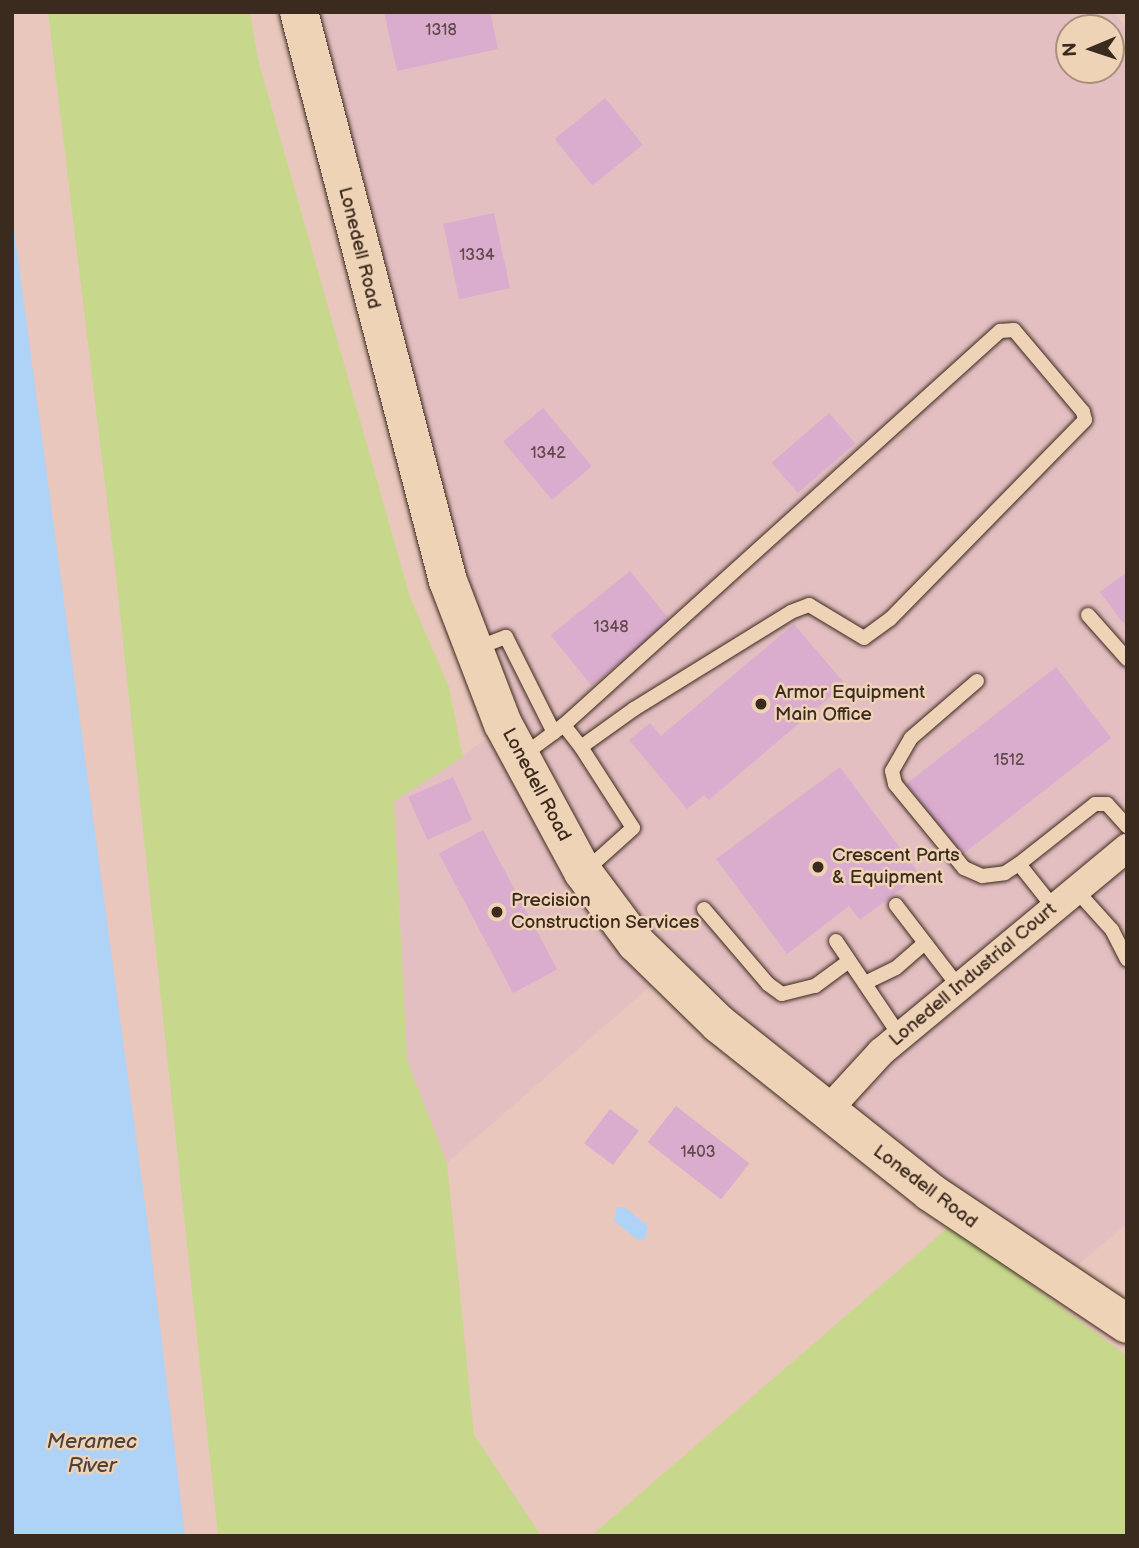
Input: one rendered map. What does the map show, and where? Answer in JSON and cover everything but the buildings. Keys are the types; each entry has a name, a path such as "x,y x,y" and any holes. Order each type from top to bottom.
{"street":[{"name":"Lonedell Road","path":"299,12 417,475 472,650 520,758 583,872 667,977 827,1111 981,1230 1127,1324"},
{"name":"Lonedell Industrial Court","path":"827,1111 900,1036 1127,848"}],"lane":[{"path":"520,758 559,729 1000,331 1014,330 1083,412 1085,420 890,619 864,638 809,605 791,612 581,747"},
{"path":"1088,615 1127,659"},
{"path":"472,650 506,637 559,729 581,747 633,828 583,872"},
{"path":"977,681 911,738 892,776 964,868 982,876 1005,873 1096,804 1107,804 1127,826"},
{"path":"1019,864 1054,908"},
{"path":"1076,890 1121,934 1127,959"},
{"path":"895,905 959,987"},
{"path":"704,909 768,984 782,994 815,986 849,961"},
{"path":"835,941 900,1036"},
{"path":"865,983 896,968 925,943"}],"shaded area":[{"path":"316,12 1114,12 1116,14 1055,14 1055,84 1125,84 1125,26 1127,28 1127,1224 1075,1267 958,1196 722,1008 629,910 554,790 481,634"},
{"path":"492,735 548,851 594,919 653,984 447,1163 407,1060 394,801"}],"green space":[{"path":"48,12 250,12 258,59 410,597 449,687 463,757 394,801 407,1060 447,1163 474,1435 541,1536 218,1536 116,576"},
{"path":"951,1225 1127,1356 1127,1536 591,1536"}],"water":[{"name":"Meramec River","path":"12,215 149,1234 185,1536 12,1536"},
{"path":"617,1207 624,1207 648,1226 645,1239 638,1240 614,1221"}],"place":[{"name":"Armor Equipment Main Office","path":"761,704"},
{"name":"Crescent Parts & Equipment","path":"818,867"},
{"name":"Precision Construction Services","path":"497,912"}]}
